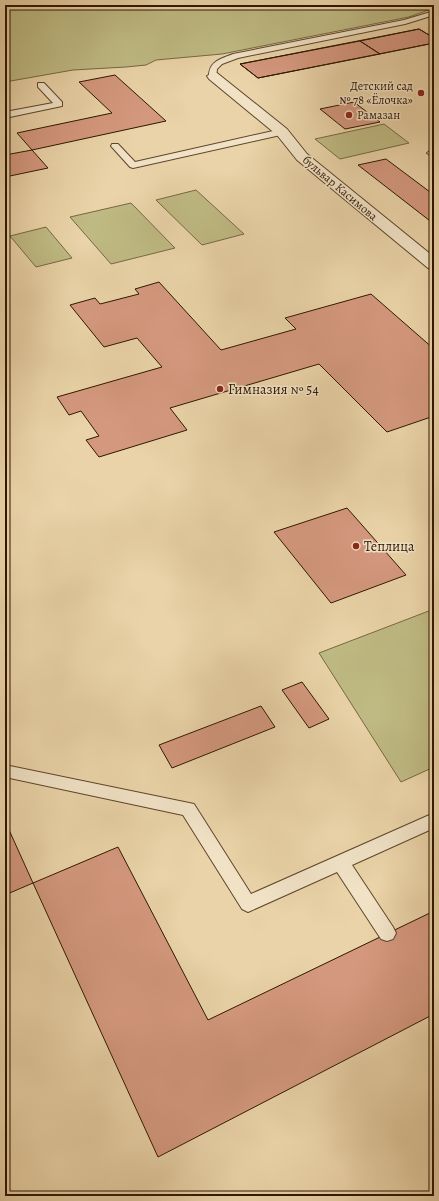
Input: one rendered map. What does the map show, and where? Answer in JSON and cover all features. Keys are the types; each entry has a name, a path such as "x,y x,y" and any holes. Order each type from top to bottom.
{"street":[{"name":"бульвар Касимова","path":"213,76 282,132 302,157 434,265"}],"lane":[{"path":"213,76 213,69 219,62 236,56 405,22 434,12"},
{"path":"5,115 59,104 41,85"},
{"path":"115,146 133,165 282,132"},
{"path":"5,771 188,809 248,904 434,820"},
{"path":"340,862 387,933"}],"shaded area":[{"path":"5,5 434,5 434,8 409,17 222,54 156,60 146,65 73,70 5,82"},
{"path":"384,124 409,143 340,159 315,139"},
{"path":"196,190 244,234 202,245 156,200"},
{"path":"131,203 175,248 111,264 70,217"},
{"path":"46,227 72,258 36,267 10,236"},
{"path":"434,609 434,767 401,782 319,653"}],"building":[{"path":"419,29 434,38 434,43 258,78 240,64"},
{"path":"419,29 434,38 434,43 380,54 360,41"},
{"path":"360,41 380,54 258,78 240,64"},
{"path":"115,75 166,121 32,150 17,133 112,113 79,82"},
{"name":"Рамазан","path":"354,102 380,122 345,129 320,109"},
{"path":"32,150 48,168 5,177 5,155"},
{"path":"386,159 434,195 434,224 358,165"},
{"path":"159,282 221,350 296,329 285,318 371,294 434,349 434,416 387,432 319,364 170,408 187,430 99,457 86,440 99,436 81,411 69,415 57,397 162,367 137,338 104,347 70,305 95,298 100,304 139,294 135,289"},
{"path":"347,508 406,575 331,603 274,532"},
{"path":"302,682 329,719 309,728 282,690"},
{"path":"261,706 275,727 172,768 159,745"},
{"path":"5,821 33,883 5,895"},
{"path":"118,847 208,1020 434,911 434,1014 158,1157 33,883"}],"place":[{"name":"Детский сад № 78 «Ёлочка»","path":"421,93"},
{"name":"Рамазан","path":"349,115"},
{"name":"Гимназия № 54","path":"220,389"},
{"name":"Теплица","path":"356,546"}]}
